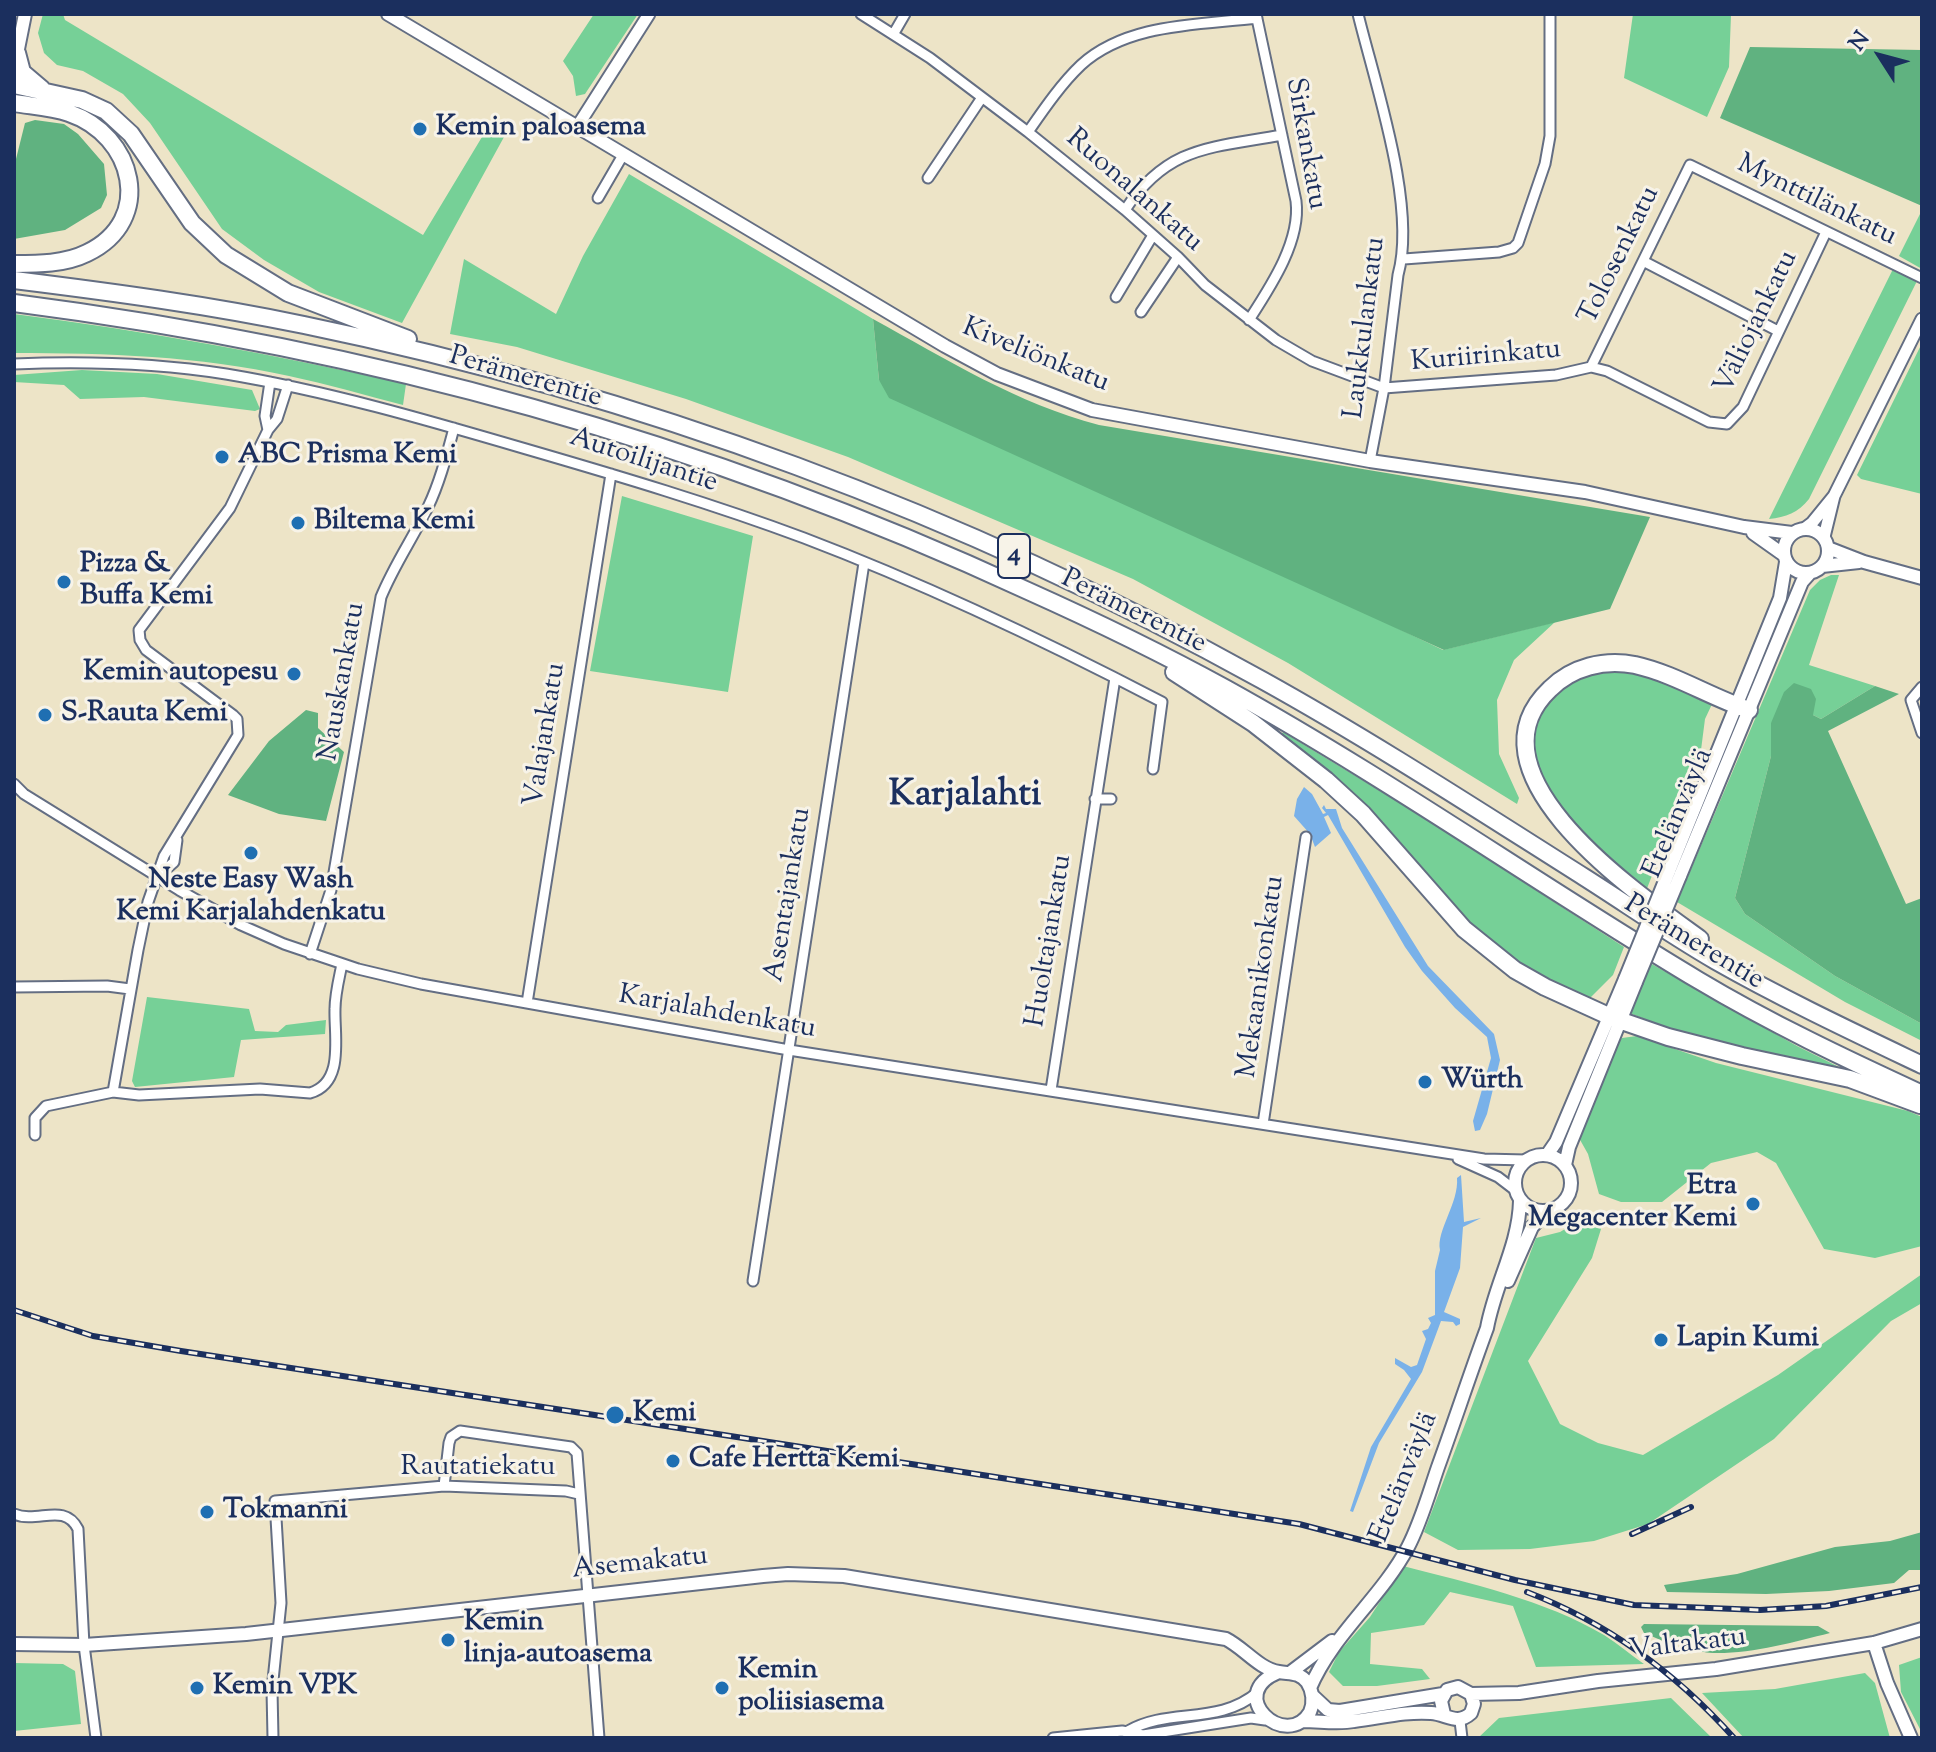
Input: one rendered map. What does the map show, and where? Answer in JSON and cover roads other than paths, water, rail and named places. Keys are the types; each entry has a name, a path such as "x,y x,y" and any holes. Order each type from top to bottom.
{"highway":[{"path":"17,53 22,72 47,92"},
{"path":"14,85 89,103 116,118 131,134 192,223 234,261 288,293 441,356"},
{"path":"14,103 69,113 99,128 117,147 130,182 127,208 113,233 103,243 72,259 14,264"},
{"name":"Perämerentie","path":"14,280 208,307 302,324 441,356 648,416 822,475 995,546 1120,604 1342,725 1712,959 1800,1007 1922,1065"},
{"name":"Perämerentie","path":"14,303 228,335 401,372 532,406 693,456 862,519 975,566 1220,685 1360,765 1699,981 1816,1045 1922,1094"},
{"path":"1147,647 1155,661 1253,723 1326,780 1363,814 1464,929 1495,956 1545,987 1614,1018 1668,1037 1850,1079 1922,1105"},
{"path":"1742,708 1634,665 1604,663 1592,666 1564,677 1537,705 1527,733 1529,764 1540,793 1563,824 1602,863 1716,951 1773,984 1800,1007"}],"main road":[{"path":"14,70 25,14"},
{"name":"Kiveliönkatu","path":"388,14 945,346 997,374 1092,410 1370,461 1585,492 1744,527 1798,531"},
{"name":"Kiveliönkatu","path":"1744,527 1764,538 1785,558"},
{"path":"1864,562 1796,571 1785,558 1785,543 1798,531 1818,532 1826,542 1864,562 1922,578"},
{"path":"1816,570 1828,555 1826,542"},
{"name":"Etelänväylä","path":"1742,708 1780,598 1785,558"},
{"name":"Etelänväylä","path":"1547,1155 1614,1018 1742,708 1802,582 1816,570"},
{"name":"Etelänväylä","path":"1565,1165 1614,1018"},
{"path":"1547,1155 1565,1165 1571,1183 1569,1195 1561,1205 1546,1212 1531,1210 1517,1195 1514,1178 1526,1160 1547,1155"},
{"name":"Etelänväylä","path":"1487,1328 1519,1222 1517,1195"},
{"name":"Etelänväylä","path":"1311,1692 1318,1671 1344,1631 1390,1575 1408,1546 1487,1328 1532,1227 1546,1212"},
{"name":"Asemakatu","path":"14,1644 84,1645 246,1634 788,1574 844,1576 1226,1639 1260,1663 1285,1672"},
{"name":"Valtakatu","path":"1471,1694 1507,1694 1716,1669 1874,1643 1922,1629"},
{"name":"Etelänväylä","path":"1285,1672 1344,1631"},
{"path":"1874,1643 1887,1683 1911,1738"},
{"path":"1260,1663 1258,1707 1265,1720 1272,1724 1288,1727 1303,1721 1350,1722 1396,1714 1444,1714"},
{"path":"1261,1686 1285,1672 1306,1681 1311,1692 1328,1710 1340,1711 1443,1694 1458,1687 1471,1694 1474,1704 1471,1713 1460,1721 1451,1719 1441,1708 1443,1694"},
{"path":"1303,1721 1309,1714 1311,1692"},
{"name":"Valtakatu","path":"1471,1713 1507,1694"}],"street":[{"path":"577,127 649,14"},
{"name":"Ruonalankatu","path":"861,14 930,58 1028,132 1125,210 1205,285 1276,340 1312,361 1384,388"},
{"path":"894,33 905,14"},
{"name":"Laukkulankatu","path":"1358,14 1400,189 1404,259 1398,275 1384,388 1370,461"},
{"path":"1404,259 1499,252 1518,243 1545,164 1550,136 1550,14"},
{"path":"1028,132 1082,65 1114,44 1155,30 1256,16"},
{"name":"Sirkankatu","path":"1249,320 1292,241 1298,222 1256,16"},
{"path":"928,178 981,99"},
{"path":"1125,210 1146,183 1180,157 1282,135"},
{"path":"598,198 623,155"},
{"name":"Mynttilänkatu","path":"1690,165 1922,278"},
{"name":"Tolosenkatu","path":"1591,367 1690,165"},
{"name":"Väliojankatu","path":"1591,367 1607,371 1709,422 1724,424 1732,421 1743,407 1826,232"},
{"path":"1116,297 1153,235"},
{"path":"1141,312 1178,257"},
{"path":"1643,261 1778,331"},
{"path":"1798,531 1812,523 1834,496 1922,319"},
{"name":"Autoilijantie","path":"14,364 134,364 288,385 454,428 611,474 804,538 991,619 1162,702 1153,769"},
{"name":"Kuriirinkatu","path":"1384,388 1556,375 1591,367"},
{"path":"268,430 265,416 270,382"},
{"path":"113,1092 148,902 158,876 174,862 177,836 238,735 239,727 233,715 146,650 139,630 230,508 268,430 277,419 288,385"},
{"name":"Nauskankatu","path":"310,954 331,890 381,597 394,565 429,505 454,428"},
{"name":"Valajankatu","path":"527,1003 611,474"},
{"path":"1826,542 1834,496"},
{"name":"Asentajankatu","path":"753,1281 864,563"},
{"name":"Huoltajankatu","path":"1051,1090 1115,678"},
{"path":"1922,687 1911,700 1922,733"},
{"name":"Karjalahdenkatu","path":"14,784 19,794 241,925 310,954 407,981 789,1050 1484,1159 1526,1160"},
{"path":"1095,799 1111,799"},
{"name":"Mekaanikonkatu","path":"1263,1124 1306,837"},
{"path":"35,1135 35,1118 46,1106 113,1092 139,1095 232,1089 318,1091 326,1083 334,1065 335,1006 342,964"},
{"path":"14,987 107,986 130,989"},
{"name":"Karjalahdenkatu","path":"1444,1153 1498,1177 1517,1195"},
{"path":"444,1486 449,1443 455,1433 467,1431 571,1447 579,1459 579,1494"},
{"name":"Rautatiekatu","path":"278,1629 281,1603 275,1501 444,1486 579,1494 599,1738"},
{"path":"14,1514 21,1517 65,1514 74,1520 78,1529 84,1645 96,1738"},
{"path":"273,1738 272,1690 278,1629"},
{"path":"1129,1734 1142,1723 1216,1714 1241,1705 1261,1686"},
{"path":"1053,1738 1143,1735 1251,1718 1265,1720"},
{"path":"1460,1721 1462,1738"}],"water":[{"path":"1304,787 1312,794 1323,814 1326,813 1322,808 1324,805 1326,809 1336,809 1342,828 1428,966 1494,1034 1500,1060 1480,1130 1475,1131 1473,1121 1491,1058 1487,1037 1455,1008 1422,971 1328,815 1324,817 1331,833 1315,847 1310,834 1294,816 1297,799"},
{"path":"1461,1175 1464,1222 1481,1218 1463,1227 1460,1268 1444,1312 1460,1319 1460,1324 1456,1326 1453,1322 1441,1321 1422,1372 1379,1443 1353,1512 1350,1511 1371,1447 1411,1379 1395,1364 1395,1358 1411,1367 1417,1365 1426,1339 1422,1331 1428,1329 1431,1323 1428,1318 1435,1315 1435,1271 1440,1242 1455,1197 1457,1178"}],"railway":[{"path":"14,1310 93,1336 181,1351 1299,1524 1515,1580 1634,1605 1760,1610 1826,1606 1922,1587"},
{"path":"1632,1534 1691,1507"},
{"path":"1527,1592 1585,1619 1639,1652 1689,1692 1734,1738"}],"place":[{"name":"Kemin paloasema","path":"420,129"},
{"name":"ABC Prisma Kemi","path":"222,457"},
{"name":"Biltema Kemi","path":"298,523"},
{"name":"Pizza & Buffa Kemi","path":"64,582"},
{"name":"Kemin autopesu","path":"294,674"},
{"name":"S-Rauta Kemi","path":"45,715"},
{"name":"Neste Easy Wash Kemi Karjalahdenkatu","path":"251,853"},
{"name":"Würth","path":"1425,1082"},
{"name":"Etra Megacenter Kemi","path":"1753,1204"},
{"name":"Lapin Kumi","path":"1661,1340"},
{"name":"Kemi","path":"615,1415"},
{"name":"Cafe Hertta Kemi","path":"673,1461"},
{"name":"Tokmanni","path":"207,1512"},
{"name":"Kemin linja-autoasema","path":"448,1640"},
{"name":"Kemin VPK","path":"197,1688"},
{"name":"Kemin poliisiasema","path":"722,1688"}],"district":[{"name":"Karjalahti","path":"965,798"}]}
